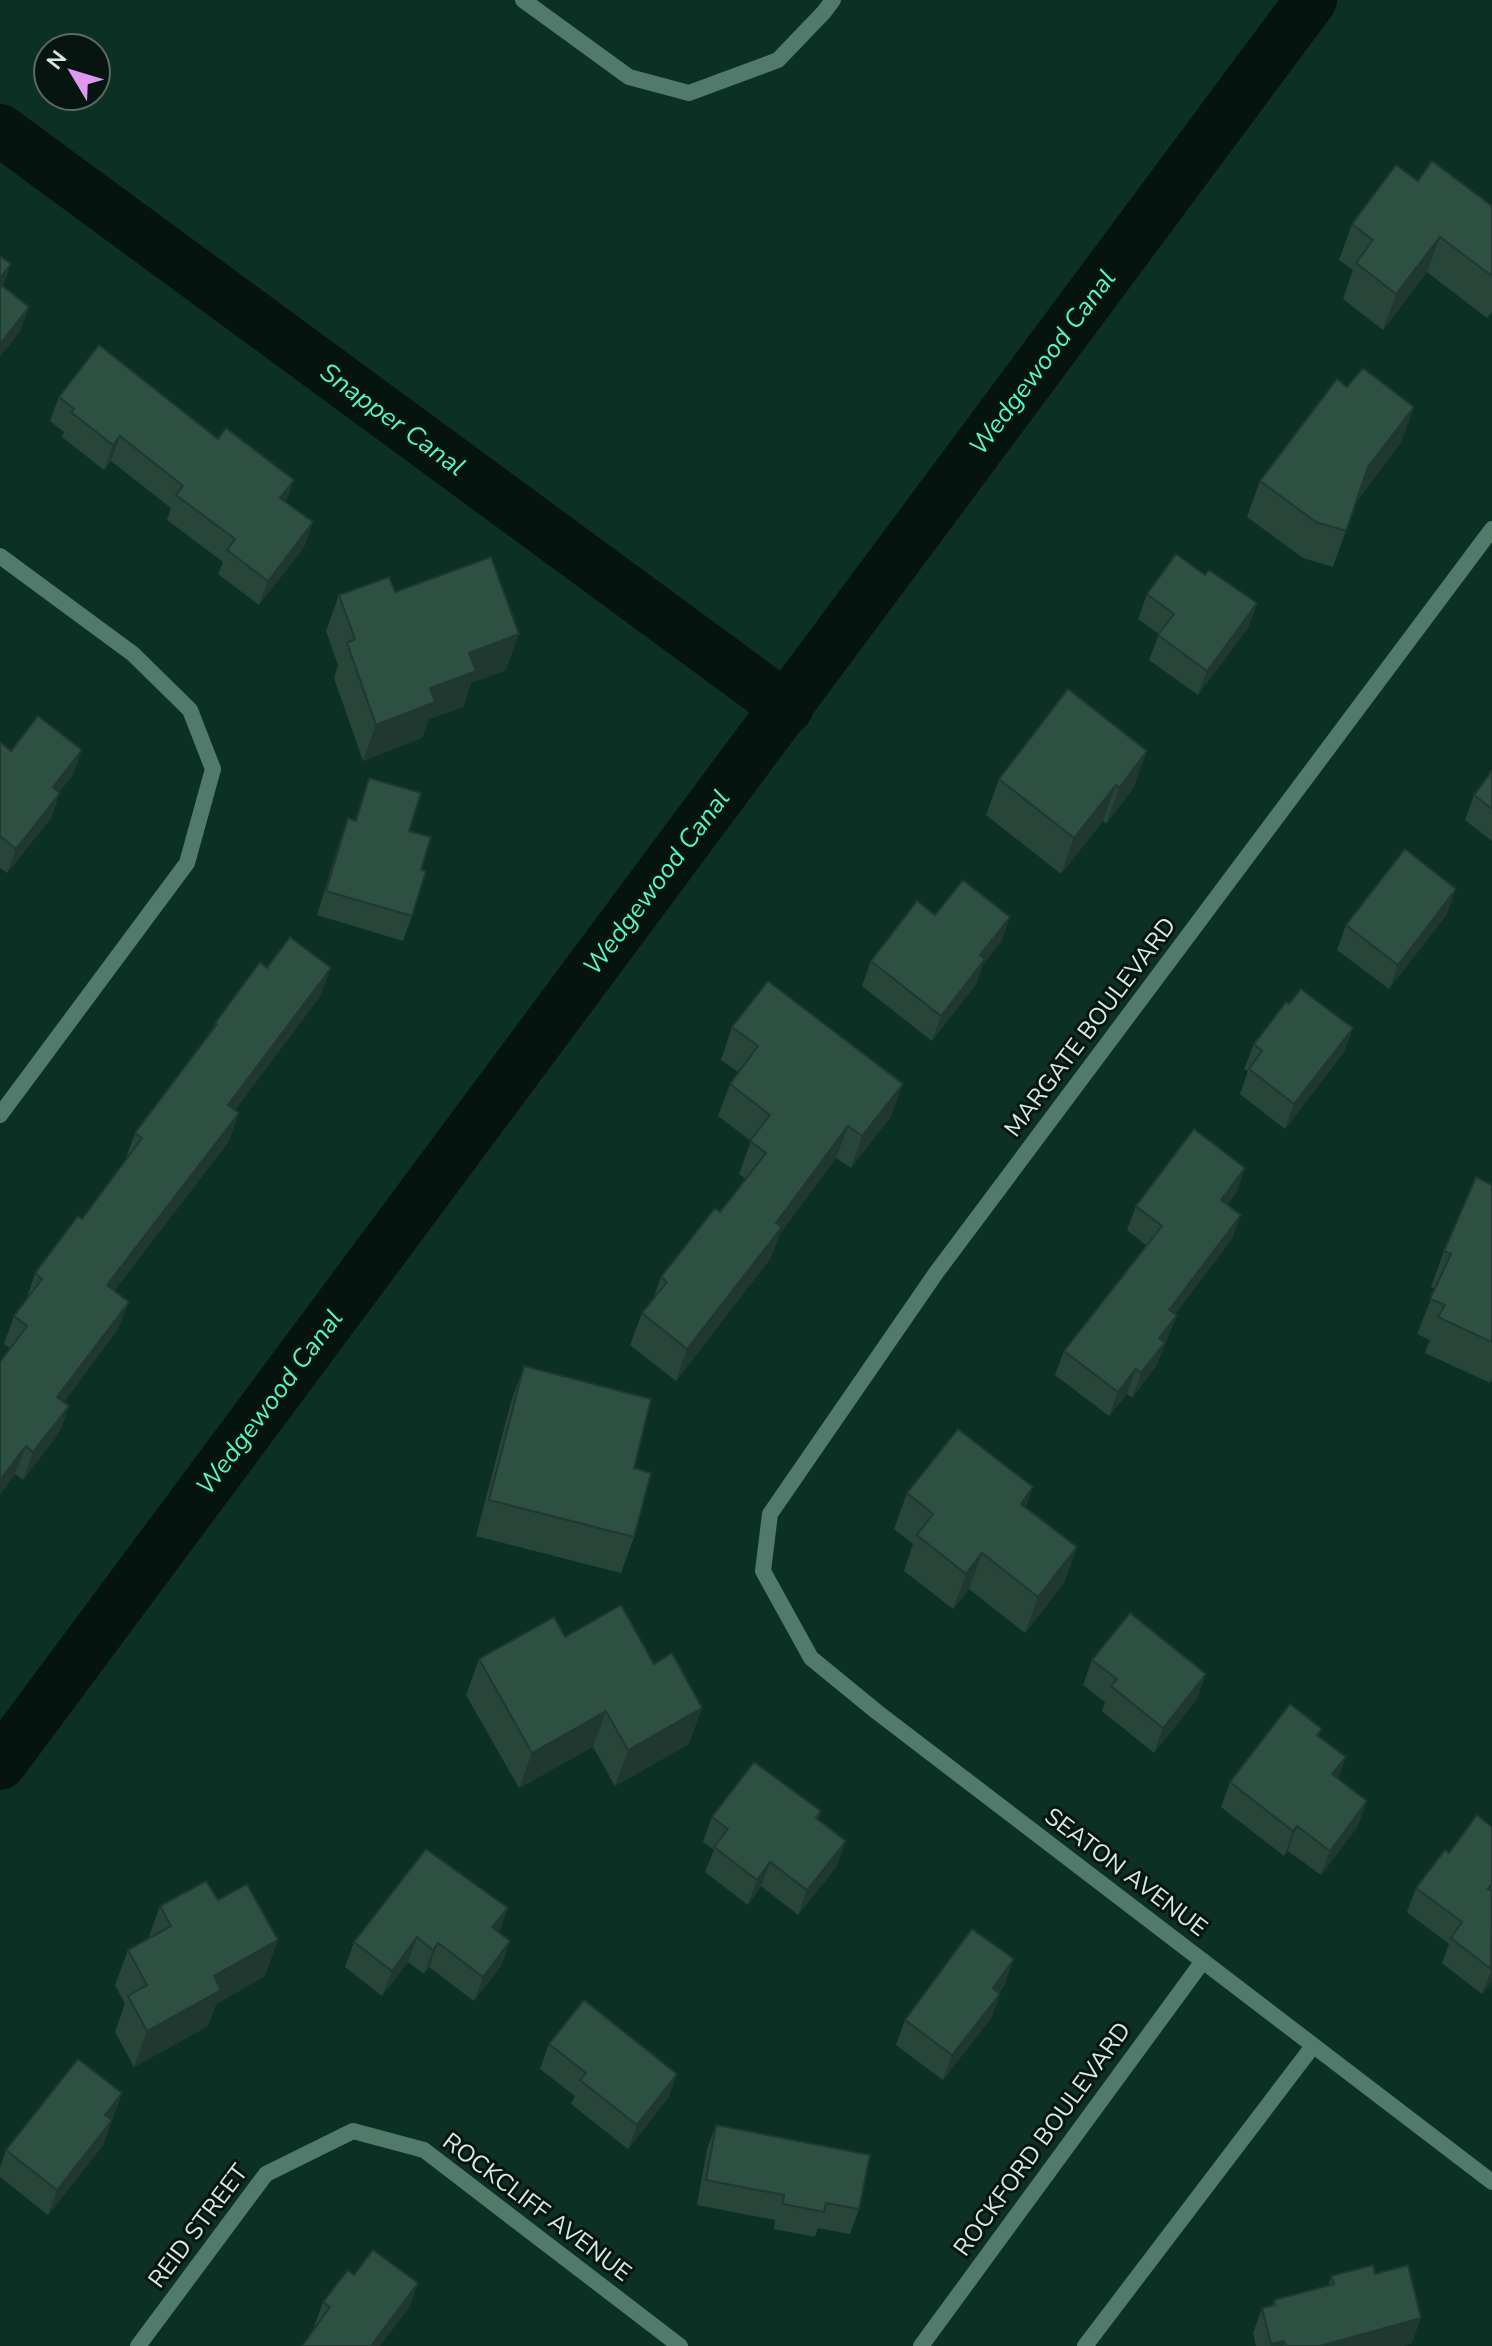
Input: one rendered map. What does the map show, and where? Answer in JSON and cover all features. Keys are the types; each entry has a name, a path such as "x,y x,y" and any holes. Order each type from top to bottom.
{"street":[{"path":"523,0 629,77 689,93 778,60 833,0"},
{"name":"MARGATE BOULEVARD","path":"763,1571 770,1514 936,1273 1492,529"},
{"path":"0,556 133,654 190,710 213,769 187,863 0,1115"},
{"name":"SEATON AVENUE","path":"763,1571 811,1658 877,1712 1492,2182"},
{"name":"ROCKFORD BOULEVARD","path":"921,2346 1203,1961"},
{"path":"1085,2346 1313,2046"},
{"name":"REID STREET","path":"138,2346 266,2174 353,2131"},
{"name":"ROCKCLIFF AVENUE","path":"353,2131 424,2150 680,2346"}],"building":[{"path":"1432,161 1492,206 1492,276 1440,237 1396,294 1356,263 1373,240 1352,224 1396,165 1418,181"},
{"path":"0,256 11,264 0,278"},
{"path":"0,284 29,307 0,344"},
{"path":"99,345 218,439 226,428 294,480 280,498 313,522 268,581 227,550 235,539 176,495 183,486 120,436 113,445 71,412 74,409 59,397"},
{"path":"1363,368 1414,407 1368,467 1346,531 1316,522 1260,481 1337,379 1347,387"},
{"path":"1176,554 1205,575 1209,570 1257,603 1207,671 1158,635 1174,614 1147,594"},
{"path":"491,557 519,634 469,653 476,671 430,688 435,702 376,725 347,643 355,639 339,595 389,577 395,592"},
{"path":"1068,689 1147,751 1074,838 999,779"},
{"path":"38,716 82,750 53,787 60,793 16,849 0,836 0,742 11,751"},
{"path":"1492,771 1492,809 1474,795"},
{"path":"369,778 421,793 409,831 431,837 421,870 426,871 412,916 326,891 348,818 356,821"},
{"path":"1405,849 1456,889 1398,965 1346,925"},
{"path":"963,880 1010,917 980,955 985,959 941,1016 871,961 917,901 935,915"},
{"path":"290,937 331,968 228,1105 239,1113 107,1285 129,1302 57,1397 69,1406 33,1452 26,1446 0,1480 0,1362 27,1326 14,1316 42,1279 35,1273 78,1216 82,1219 142,1138 135,1133 260,962 267,968"},
{"path":"768,981 903,1084 862,1136 848,1126 776,1223 782,1227 687,1349 642,1313 667,1282 661,1277 715,1208 720,1212 766,1153 750,1141 770,1115 730,1084 758,1046 732,1027"},
{"path":"1301,989 1353,1028 1294,1104 1249,1069 1262,1051 1254,1044 1286,1002 1289,1004"},
{"path":"1194,1129 1245,1168 1221,1200 1241,1215 1169,1310 1177,1315 1159,1338 1165,1342 1141,1373 1136,1369 1118,1392 1064,1351 1162,1226 1136,1206"},
{"path":"1476,1177 1492,1185 1492,1342 1438,1317 1445,1305 1430,1299 1451,1254 1444,1251"},
{"path":"524,1366 651,1399 634,1468 651,1473 634,1537 489,1500"},
{"path":"958,1429 1033,1487 1021,1504 1077,1547 1038,1597 982,1553 966,1574 917,1535 933,1514 907,1493"},
{"path":"621,1605 654,1664 672,1653 702,1708 628,1750 606,1711 532,1753 479,1659 554,1617 565,1637"},
{"path":"1130,1613 1206,1674 1163,1728 1111,1686 1117,1679 1092,1660"},
{"path":"1290,1704 1322,1729 1317,1735 1346,1757 1332,1774 1367,1801 1330,1851 1297,1826 1293,1831 1230,1782"},
{"path":"754,1762 821,1811 816,1818 846,1841 807,1890 770,1862 757,1880 714,1847 728,1829 712,1817"},
{"path":"1477,1815 1492,1827 1492,1884 1488,1889 1492,1891 1491,1969 1451,1938 1462,1922 1416,1888 1445,1850 1449,1853"},
{"path":"426,1849 508,1908 492,1927 510,1941 483,1977 438,1943 433,1950 417,1937 392,1971 354,1942"},
{"path":"206,1881 218,1900 247,1884 278,1940 214,1976 221,1990 147,2031 128,1996 147,1985 128,1950 171,1926 160,1906"},
{"path":"972,1929 1014,1959 993,1988 1000,1994 952,2055 905,2020"},
{"path":"584,2000 677,2074 637,2125 580,2080 586,2073 549,2044"},
{"path":"78,2059 122,2093 105,2115 112,2120 57,2190 6,2150"},
{"path":"716,2125 870,2155 859,2209 826,2203 824,2212 783,2204 784,2195 706,2180"},
{"path":"373,2250 418,2283 371,2346 302,2346 330,2307 323,2302 348,2270 354,2275"},
{"path":"1373,2265 1375,2274 1408,2265 1421,2318 1320,2346 1286,2346 1284,2341 1271,2344 1262,2308 1275,2305 1274,2300 1334,2284 1331,2276"}],"waterway":[{"name":"Wedgewood Canal","path":"0,1764 1311,0"},
{"name":"Snapper Canal","path":"0,130 787,708"}]}
